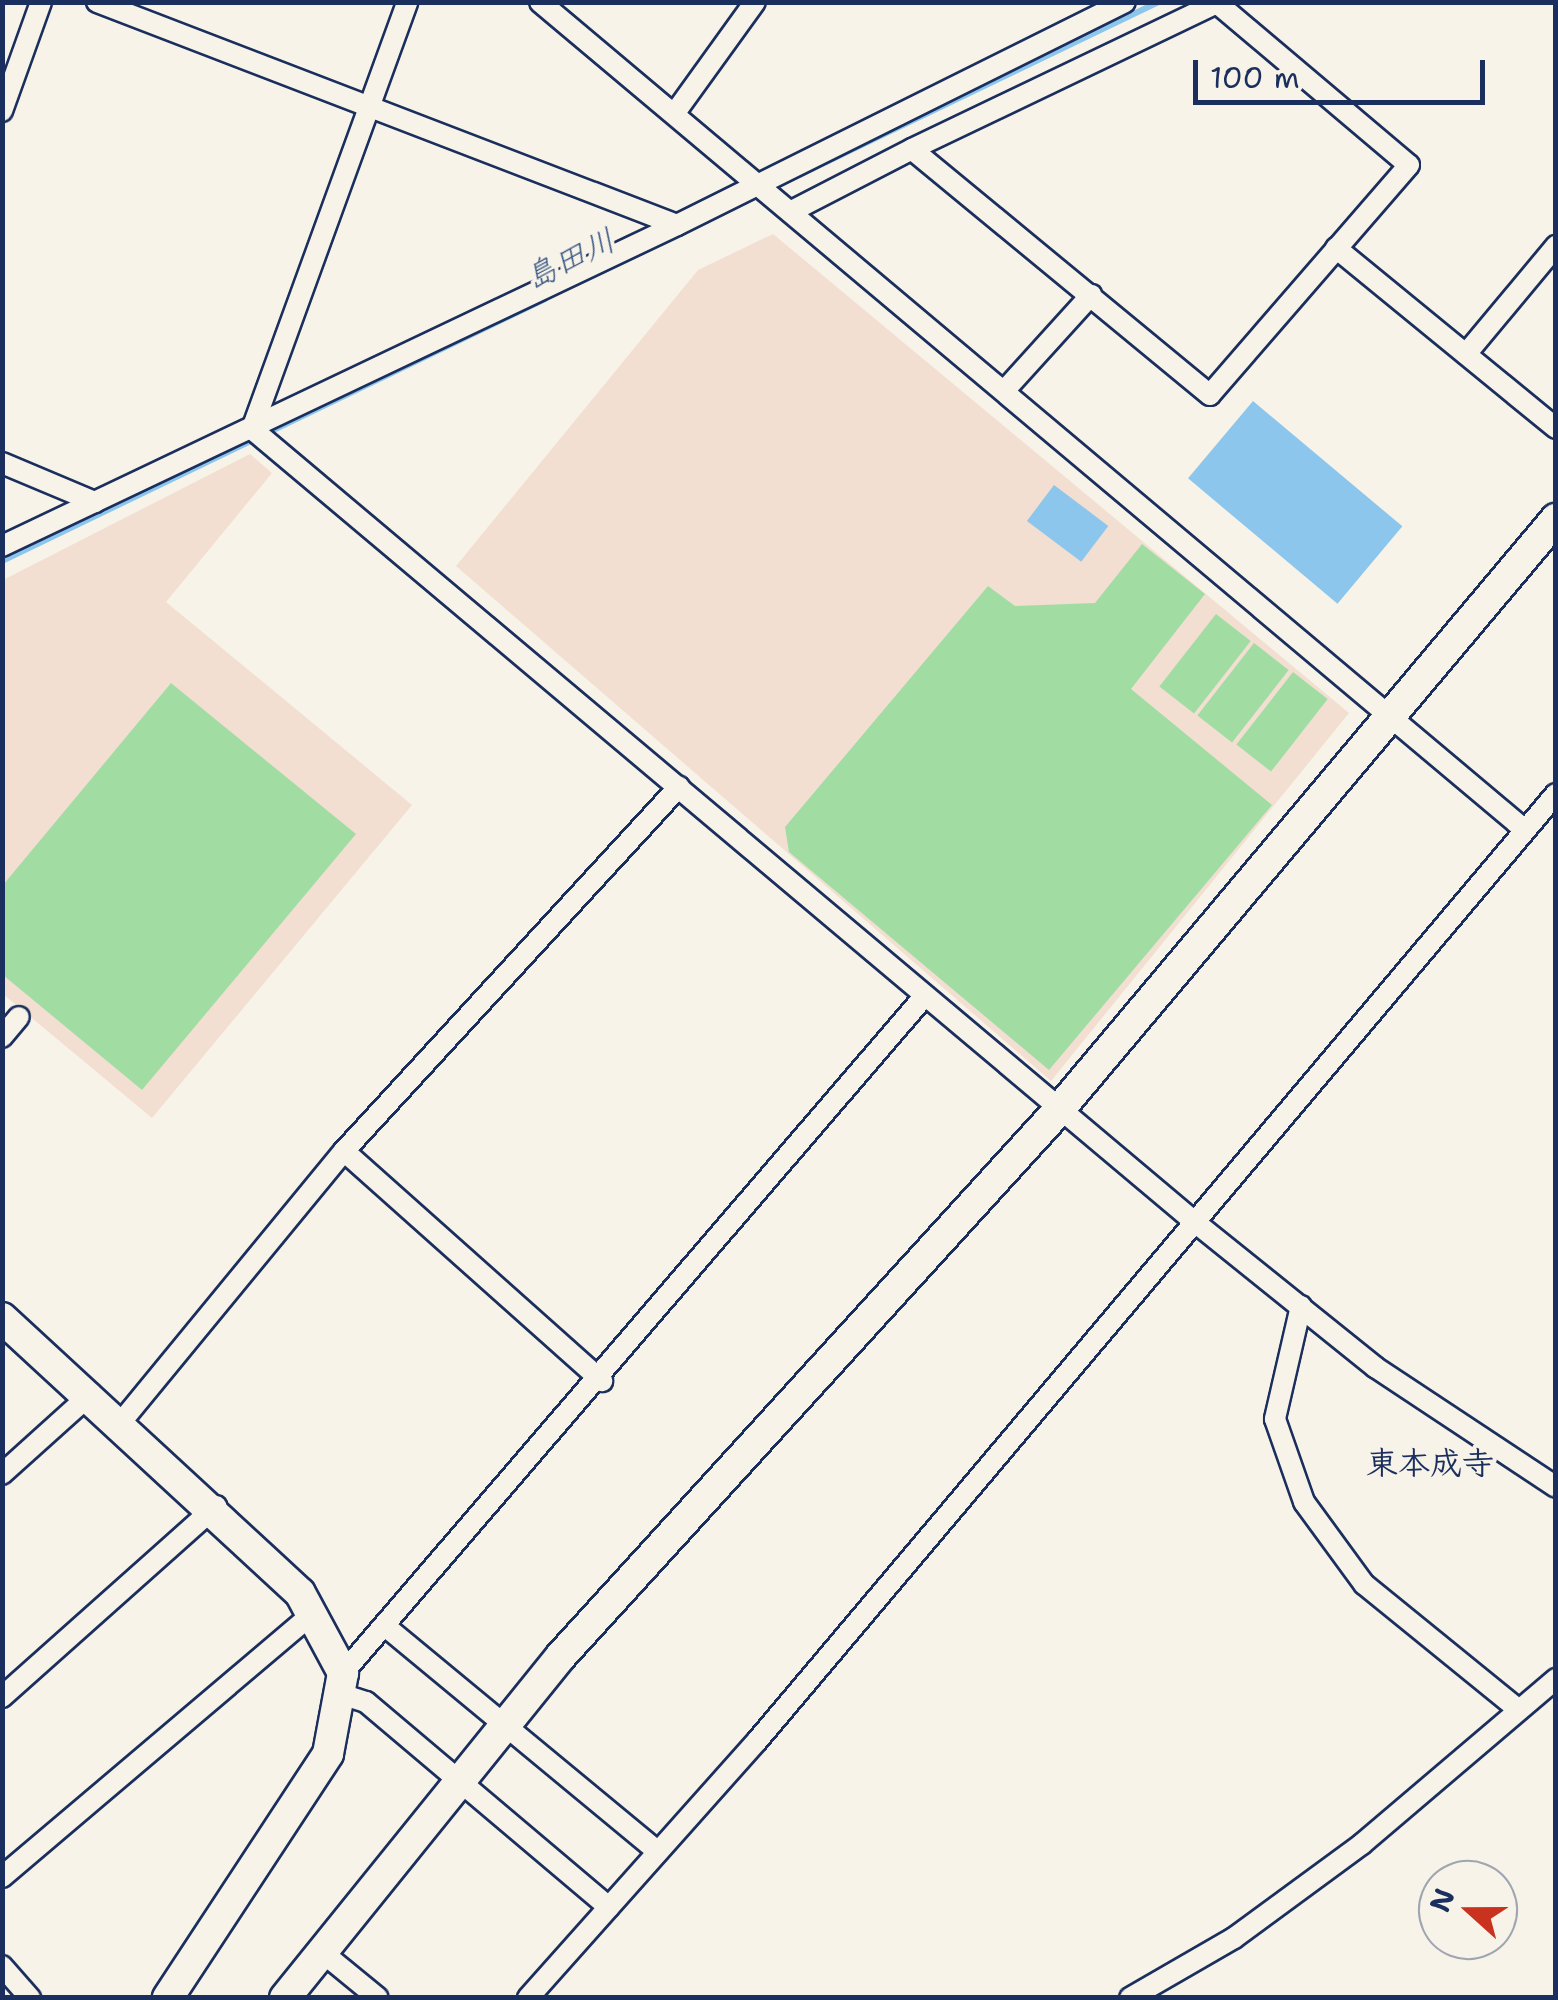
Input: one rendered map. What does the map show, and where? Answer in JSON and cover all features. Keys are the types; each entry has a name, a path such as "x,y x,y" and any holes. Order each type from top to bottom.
{"street":[{"path":"2,111 41,2"},
{"path":"97,2 370,101 677,225"},
{"path":"252,429 407,2"},
{"path":"540,2 677,110 758,184 1524,829"},
{"path":"677,110 754,2"},
{"path":"2,546 677,225 1125,2"},
{"path":"792,211 912,149 1216,3 1409,165 1210,395 912,149"},
{"path":"1466,354 1556,246"},
{"path":"1336,248 1556,428"},
{"path":"1004,391 1091,295"},
{"path":"252,429 1196,1224 1375,1368 1556,1487"},
{"path":"2,462 95,502"},
{"path":"285,1998 503,1728 1058,1111 1385,715 1556,520"},
{"path":"122,1420 344,1151 679,786"},
{"path":"528,1998 658,1852 1196,1224 1556,794"},
{"path":"168,1998 328,1754 344,1684 385,1626 602,1381 923,998"},
{"path":"2,1037 19,1018"},
{"path":"344,1151 602,1381"},
{"path":"1302,1306 1276,1419 1304,1502 1364,1584 1518,1709"},
{"path":"2,1318 216,1506 314,1612 344,1684 609,1907"},
{"path":"2,1474 91,1394"},
{"path":"2,1696 216,1506"},
{"path":"2,1877 314,1612"},
{"path":"385,1626 503,1728 658,1852"},
{"path":"1130,1998 1234,1938 1362,1844 1556,1679"},
{"path":"322,1952 378,1998"},
{"path":"2,1966 30,1998"}],"shaded area":[{"path":"773,234 1349,713 1051,1081 456,566 698,270"},
{"path":"250,454 272,473 166,602 412,805 152,1118 3,994 3,580"}],"green space":[{"path":"1142,544 1205,594 1131,689 1272,805 1049,1070 789,852 785,827 988,586 1015,606 1095,603"},
{"path":"1216,614 1251,641 1194,714 1159,686"},
{"path":"1254,643 1289,670 1232,743 1197,715"},
{"path":"1293,672 1328,699 1271,772 1236,744"},
{"path":"171,683 356,834 142,1090 3,975 3,885"}],"water":[{"path":"1253,401 1402,526 1337,604 1188,478"},
{"path":"1054,485 1108,526 1081,562 1027,521"}],"waterway":[{"name":"島田川","path":"799,175 1159,2"},
{"name":"島田川","path":"2,561 545,299"}],"district":[{"name":"東本成寺","path":"1430,1463"}]}
